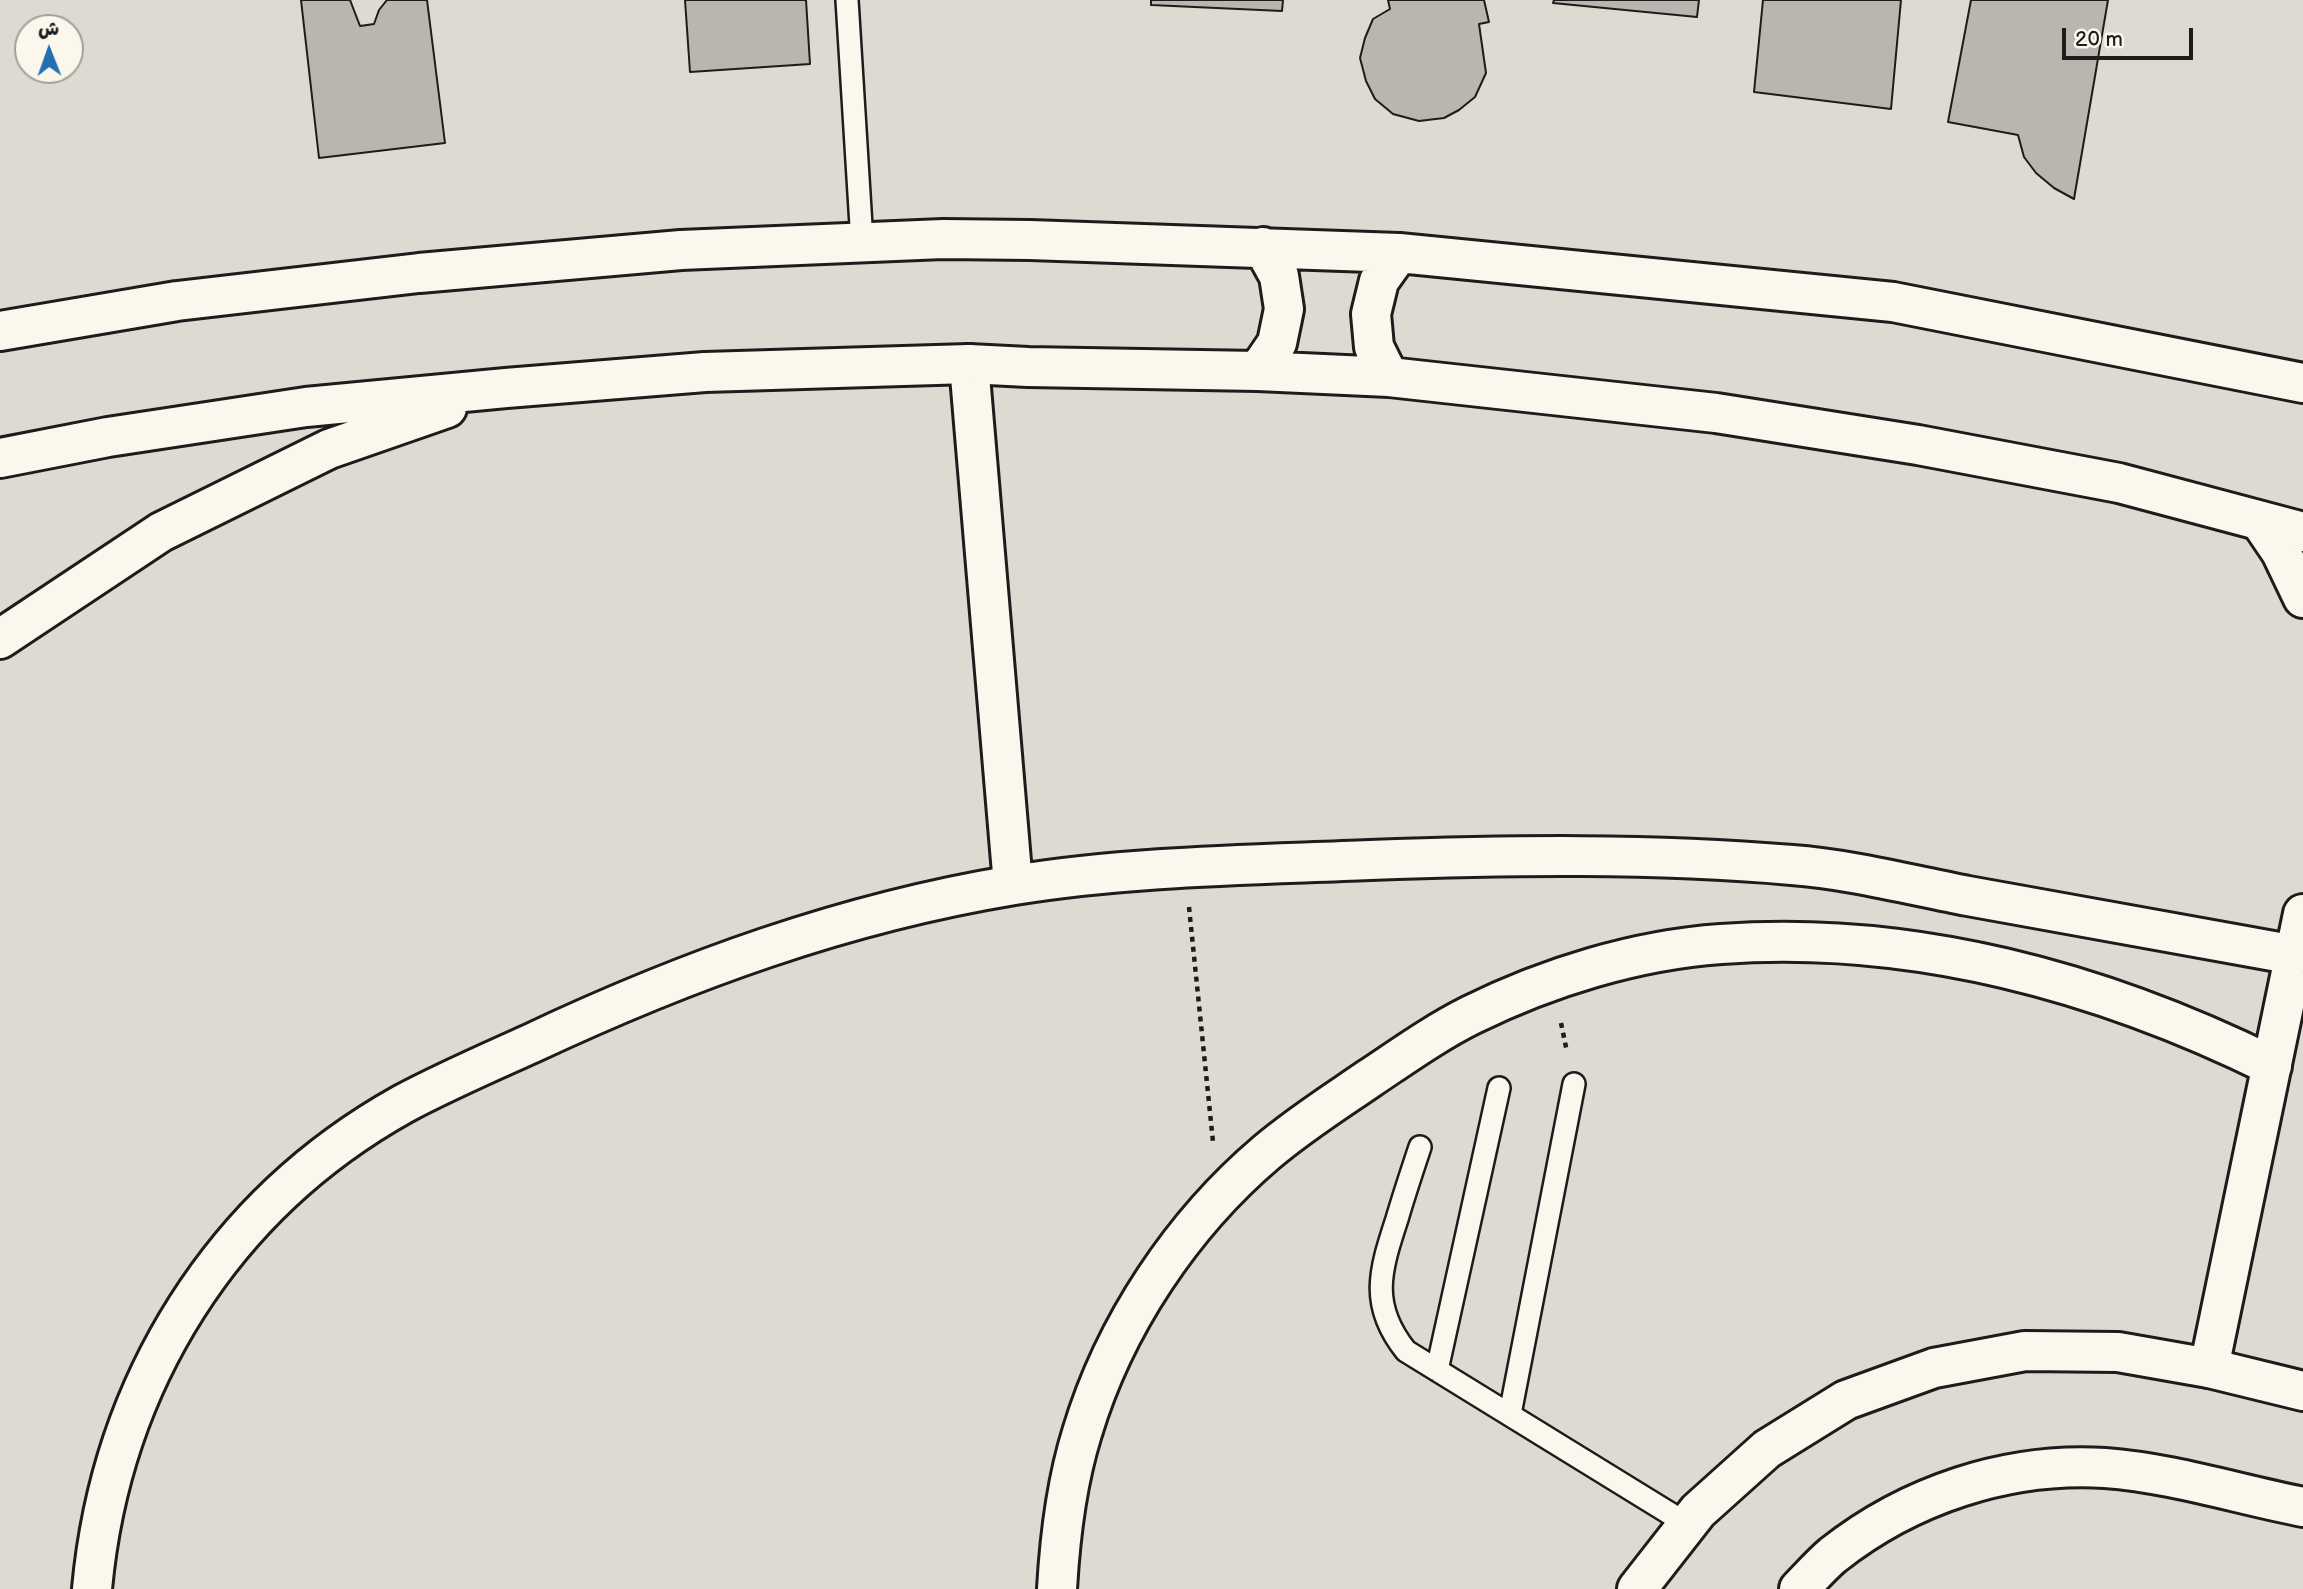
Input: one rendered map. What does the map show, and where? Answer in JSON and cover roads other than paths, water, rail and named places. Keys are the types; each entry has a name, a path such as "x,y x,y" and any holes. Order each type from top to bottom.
{"street":[{"path":"0,331 177,301 419,273 681,250 943,239 1399,253 1893,302 2303,383"},
{"path":"1258,371 1277,343 1284,310 1279,276 1263,247"},
{"path":"1389,377 1374,348 1371,314 1379,281 1399,253"},
{"path":"969,364 1013,886"},
{"path":"0,458 107,437 306,407 506,387 705,372 969,364 1028,368 1258,371 1389,377 1716,413 1918,445 2119,483 2303,532"},
{"path":"0,639 173,526 329,449 506,387"},
{"path":"2260,521 2281,552 2303,598"},
{"path":"92,1589 105,1501 121,1445 141,1391 165,1341 194,1294 264,1208 353,1136 403,1104 592,1014 673,980 756,949 841,924 926,902 1101,874 1417,859 1677,858 1799,865 2295,955"},
{"path":"2209,1368 2303,914"},
{"path":"1057,1589 1060,1536 1082,1431 1101,1380 1124,1332 1183,1241 1219,1199 1265,1154 1315,1114 1419,1045 1472,1015 1584,971 1651,954 1718,944 1787,942 1864,946 1942,956 2018,970 2084,988 2211,1036 2272,1066"},
{"path":"1637,1589 1698,1511 1767,1449 1846,1400 1934,1368 2025,1351 2118,1352 2209,1368 2303,1391"},
{"path":"1799,1589 1832,1556 1892,1515 1959,1486 2031,1470 2104,1468 2184,1479 2303,1507"}],"lane":[{"path":"846,0 862,242"},
{"path":"1510,1414 1574,1084"},
{"path":"1437,1370 1499,1088"},
{"path":"1420,1147 1380,1278 1381,1301 1386,1319 1400,1344 1406,1351 1687,1524"}]}
